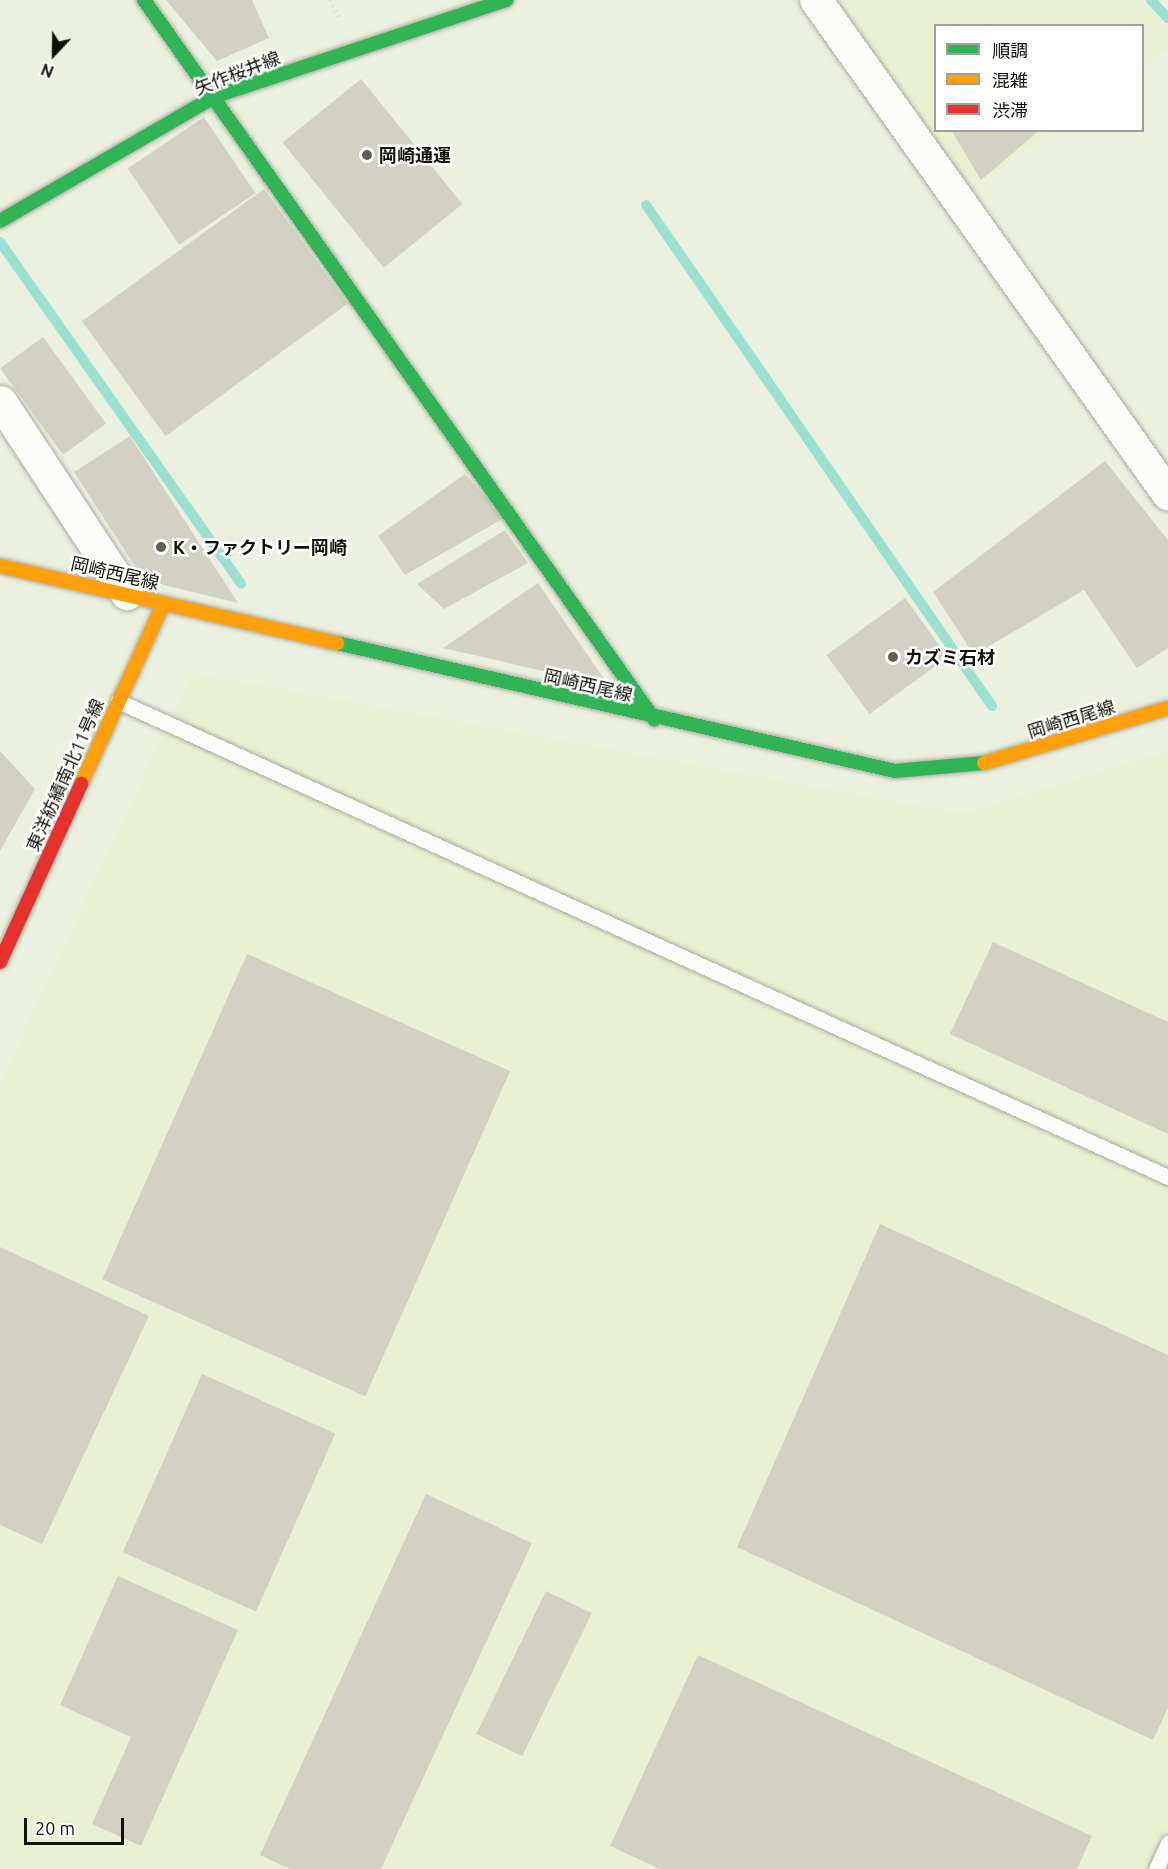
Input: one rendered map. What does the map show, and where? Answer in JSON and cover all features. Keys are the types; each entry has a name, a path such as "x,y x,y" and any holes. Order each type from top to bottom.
{"street":[{"path":"144,0 216,96 654,719"},
{"name":"矢作桜井線","path":"0,221 35,196 216,96 507,0"},
{"path":"816,0 1168,494"},
{"path":"0,207 35,196"},
{"path":"1,402 127,594"},
{"name":"岡崎西尾線","path":"0,566 654,719 895,771 951,770 1005,759 1168,708"},
{"name":"東洋紡績南北11号線","path":"0,962 164,603"}],"lane":[{"path":"118,701 1168,1177"},
{"path":"1156,1869 1168,1843"}],"shaded area":[{"path":"834,0 1158,0 1168,16 1168,49 1144,65 1144,24 934,24 934,132 1050,132 957,198"},
{"path":"192,673 963,814 1168,751 1168,1869 0,1869 0,1083"}],"building":[{"path":"166,0 252,0 269,38 217,61"},
{"path":"361,79 462,204 384,268 283,143"},
{"path":"204,117 255,193 179,245 128,168"},
{"path":"952,132 1038,132 981,180"},
{"path":"264,189 347,304 165,436 82,321"},
{"path":"43,337 106,424 63,455 0,368"},
{"path":"130,436 238,603 144,580 74,472"},
{"path":"1105,461 1168,540 1168,648 1137,668 1084,590 974,655 933,592"},
{"path":"465,474 504,518 405,575 378,536"},
{"path":"505,530 528,563 444,609 417,584"},
{"path":"538,583 609,686 443,648"},
{"path":"905,598 948,657 869,714 827,655"},
{"path":"0,751 35,789 0,851"},
{"path":"993,942 1168,1022 1168,1134 950,1034"},
{"path":"247,954 510,1071 365,1396 102,1279"},
{"path":"880,1224 1168,1355 1168,1708 1153,1740 737,1547"},
{"path":"0,1247 149,1316 42,1544 0,1525"},
{"path":"202,1374 335,1433 256,1612 123,1552"},
{"path":"426,1494 532,1543 381,1869 290,1869 260,1855"},
{"path":"118,1576 238,1630 141,1846 92,1824 131,1737 60,1705"},
{"path":"546,1591 592,1613 522,1756 476,1734"},
{"path":"698,1655 1092,1836 1077,1869 660,1869 610,1846"}],"waterway":[{"path":"1151,0 1168,18"},
{"path":"646,205 992,706"},
{"path":"0,242 241,584"}],"traffic: fast":[{"path":"144,0 654,719"},
{"path":"0,221 216,96 507,0"},
{"path":"337,643 895,771 984,763"}],"traffic: slow":[{"path":"0,566 337,643"},
{"path":"81,784 164,603"},
{"path":"984,763 1168,708"}],"traffic: jam":[{"path":"0,962 81,784"}],"place":[{"name":"岡崎通運","path":"367,155"},
{"name":"K・ファクトリー岡崎","path":"161,547"},
{"name":"カズミ石材","path":"893,657"}]}
